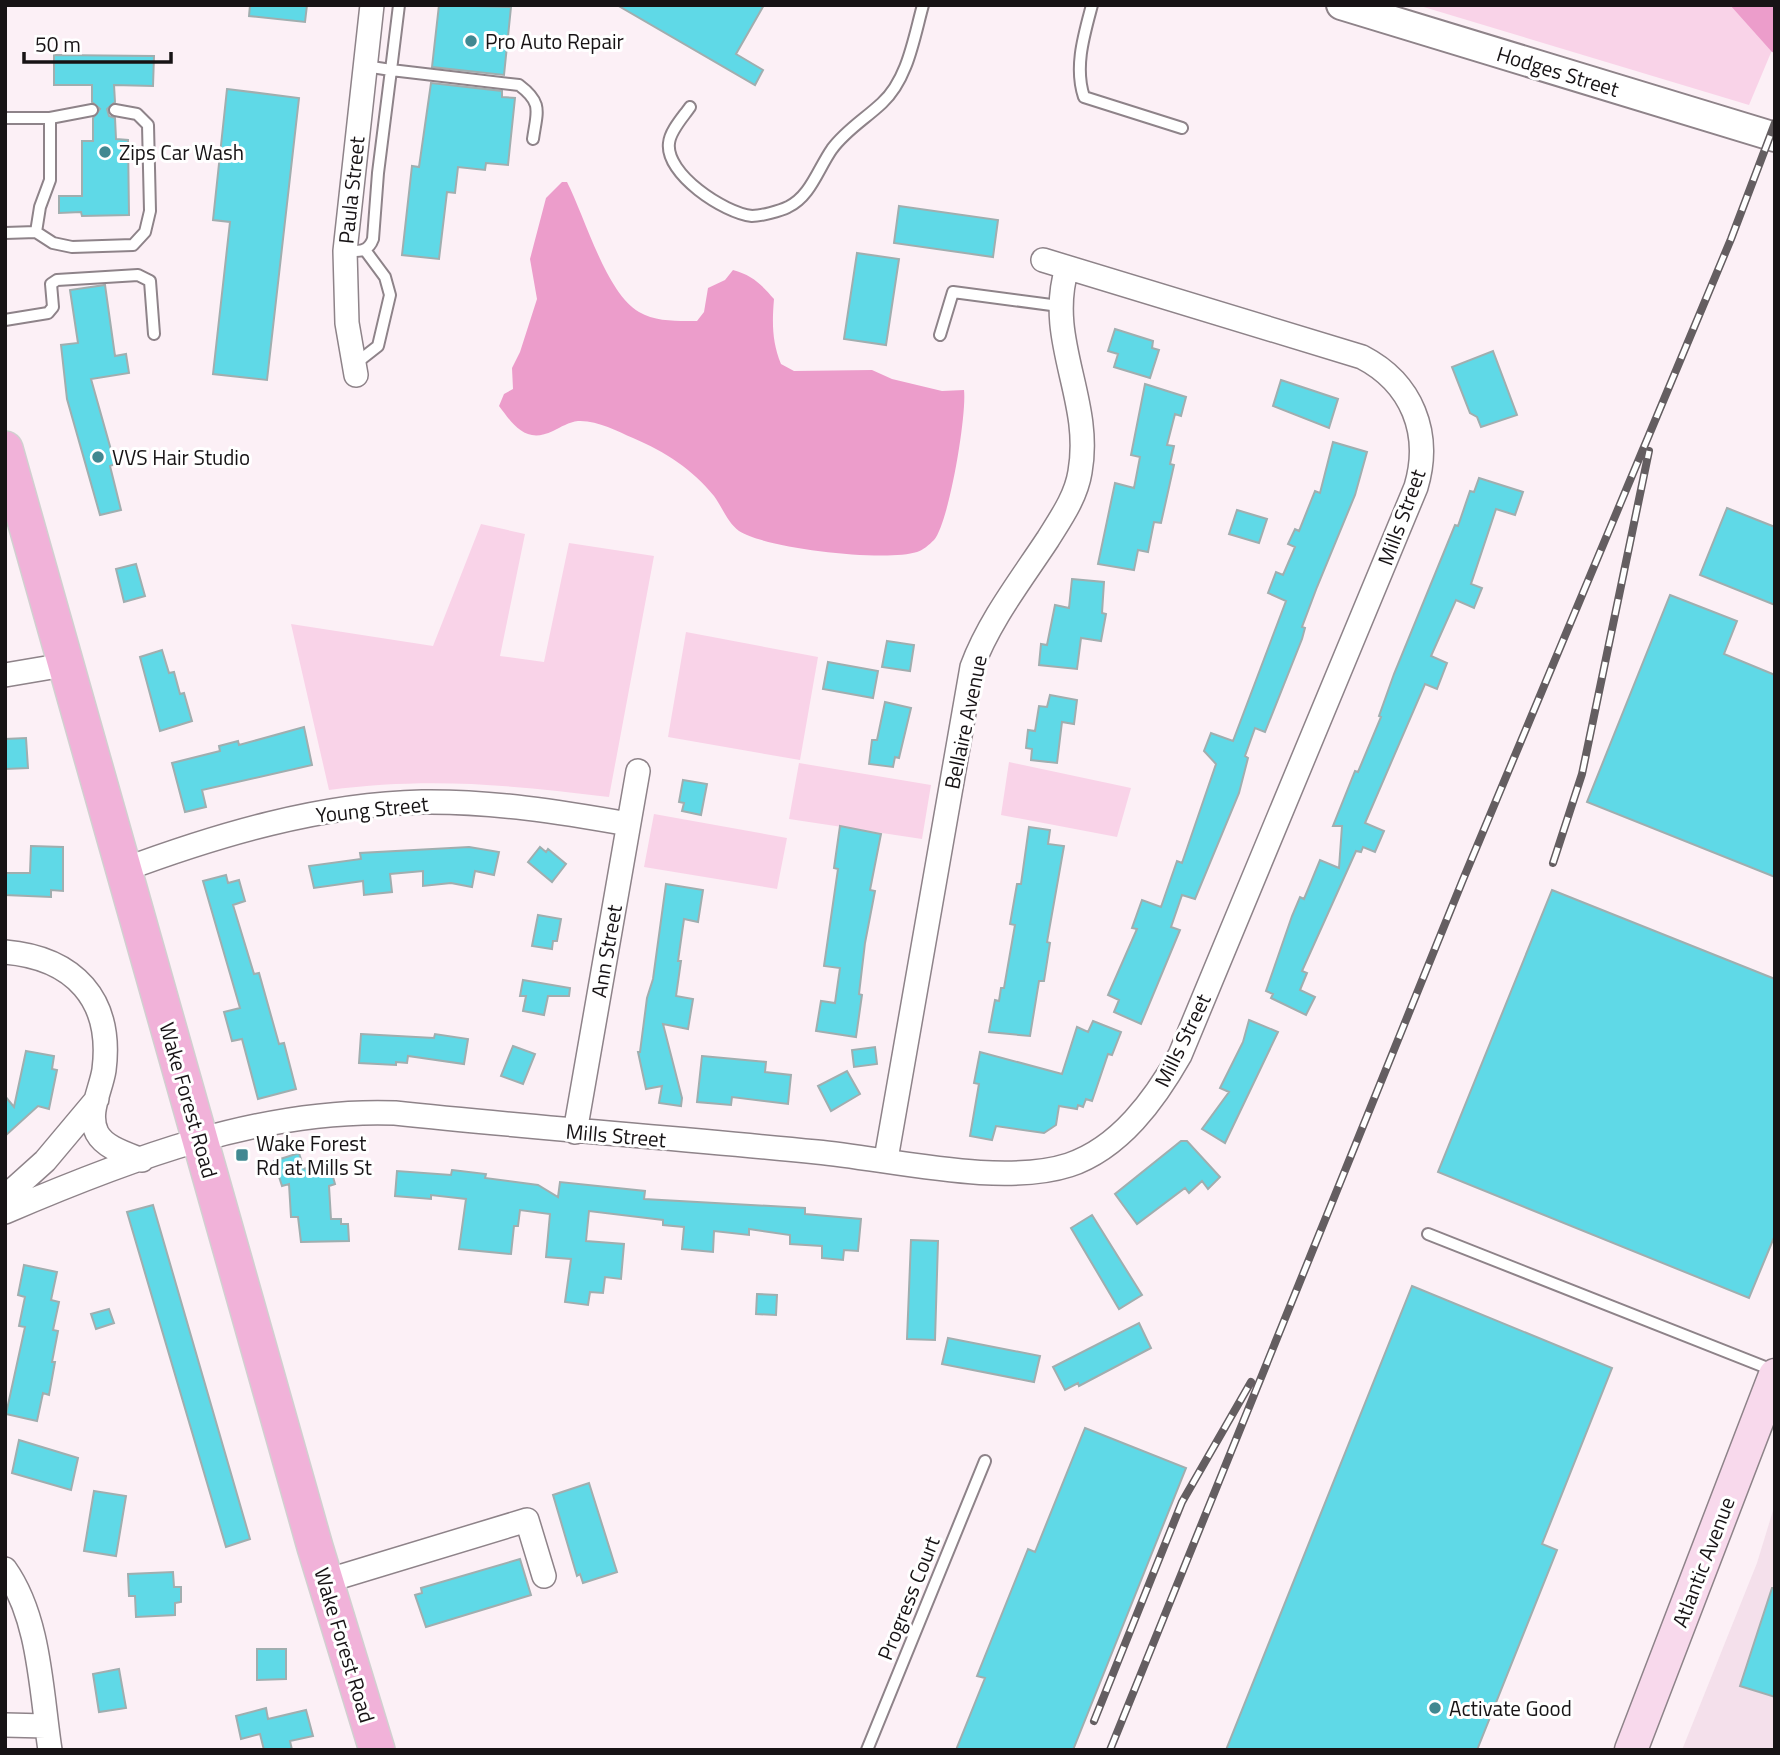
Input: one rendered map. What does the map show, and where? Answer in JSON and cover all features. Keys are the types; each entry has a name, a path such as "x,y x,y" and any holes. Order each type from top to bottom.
{"main road":[{"name":"Wake Forest Road","path":"5,449 12,500 64,665 326,1581 377,1750"},
{"name":"Atlantic Avenue","path":"1631,1750 1775,1373"}],"street":[{"name":"Paula Street","path":"355,370 347,323 355,250 353,172 372,5"},
{"name":"Hodges Street","path":"1341,5 1775,137"},
{"name":"Mills Street","path":"5,1212 142,1160 200,1142 296,1117 355,1111 886,1159 986,1173 1049,1170 1072,1164 1120,1133 1154,1099 1180,1055 1422,468 1423,447 1415,411 1395,379 1379,366 1344,351 1043,260"},
{"name":"Bellaire Avenue","path":"886,1159 972,667 986,636 1062,516 1081,470 1077,392 1060,327 1059,306 1067,268"},
{"path":"5,675 64,665"},
{"name":"Ann Street","path":"575,1132 638,771"},
{"name":"Young Street","path":"123,870 285,821 388,804 475,804 628,824"},
{"path":"5,953 43,958 63,967 78,979 98,1009 106,1047 94,1118 98,1136 114,1148 142,1160"},
{"path":"5,1197 45,1161 97,1099"},
{"path":"326,1581 527,1520 544,1576"},
{"path":"5,1569 20,1590 33,1642 50,1750"},
{"path":"5,1726 46,1726"}],"lane":[{"path":"355,370 377,346 387,317 390,295 385,277 355,250 373,239 377,173 399,5"},
{"path":"690,107 671,135 668,145 670,158 687,182 719,204 752,216 787,208 806,196 814,174 843,134 885,100 909,60 923,5"},
{"path":"1092,5 1083,37 1079,80 1084,97 1182,128"},
{"path":"365,66 519,85 535,97 538,108 533,139"},
{"path":"5,118 50,118 92,110"},
{"path":"5,233 36,232 53,243 72,247 133,245 145,232 150,211 148,125 137,114 115,110"},
{"path":"36,232 40,207 50,180 50,118"},
{"path":"353,172 377,173"},
{"path":"5,320 48,313 52,307 51,284 57,280 138,275 150,281 154,334"},
{"path":"940,335 954,292 1059,306"},
{"path":"1428,1234 1775,1373"},
{"name":"Progress Court","path":"867,1750 985,1461"}],"shaded area":[{"path":"1417,5 1775,5 1775,43 1749,105"},
{"path":"1730,5 1775,5 1775,53 1772,52"},
{"path":"562,182 567,182 597,253 616,289 639,312 660,319 697,321 704,312 708,288 725,280 733,270 756,281 774,299 776,348 781,364 794,371 872,370 892,379 942,391 964,390 963,421 956,468 940,530 934,540 924,549 901,555 826,552 774,543 735,528 714,496 697,478 678,462 645,443 607,426 585,421 571,422 553,431 535,435 516,426 499,406 504,394 513,389 512,368 537,299 530,259 546,198"},
{"path":"481,524 525,534 500,656 544,662 569,543 654,556 609,797 537,789 436,783 329,790 291,624 433,646"},
{"path":"686,632 818,657 800,760 668,737"},
{"path":"1009,762 1131,788 1117,837 1001,815"},
{"path":"799,763 931,785 922,839 789,819"},
{"path":"654,814 787,838 777,889 644,867"},
{"path":"1775,1504 1775,1750 1682,1750 1757,1563"}],"building":[{"path":"250,5 307,5 305,22 249,16"},
{"name":"Pro Auto Repair","path":"439,5 511,7 504,75 432,67"},
{"path":"617,5 764,5 736,54 763,70 755,85"},
{"path":"54,55 154,56 153,86 114,85 115,102 107,109 109,116 115,118 116,139 128,140 129,215 82,216 81,212 59,213 59,196 82,196 82,141 93,141 93,118 100,109 92,102 92,85 54,85"},
{"path":"431,83 502,91 502,97 515,98 508,165 486,163 485,170 458,167 455,193 447,192 439,259 402,255 412,166 419,167"},
{"path":"227,89 299,98 267,380 213,374 230,222 213,220"},
{"path":"899,206 998,220 993,257 894,243"},
{"path":"857,253 899,259 886,345 844,339"},
{"path":"105,285 115,356 126,354 129,373 91,379 115,464 110,466 121,510 100,515 67,399 61,345 78,343 70,290"},
{"path":"1115,329 1153,341 1152,348 1159,350 1150,378 1114,367 1118,354 1108,351"},
{"path":"1493,351 1517,415 1481,427 1477,417 1470,413 1452,367"},
{"path":"1281,380 1338,399 1329,428 1273,406"},
{"path":"1145,384 1186,397 1181,416 1175,414 1167,445 1174,446 1170,464 1174,465 1161,523 1154,522 1148,552 1138,550 1134,570 1098,564 1115,483 1134,488 1140,457 1131,455"},
{"path":"1333,442 1367,452 1355,495 1317,587 1302,627 1305,628 1302,639 1265,732 1255,728 1245,756 1248,758 1239,793 1195,899 1182,895 1171,927 1180,930 1141,1024 1114,1012 1119,1000 1108,995 1137,929 1132,928 1142,900 1161,907 1177,861 1182,863 1216,764 1204,751 1211,733 1233,741 1286,601 1268,593 1276,572 1283,575 1295,547 1288,544 1295,529 1299,531 1315,491 1320,493"},
{"path":"1479,478 1523,492 1515,515 1496,509 1471,584 1482,588 1474,608 1456,600 1431,656 1447,663 1437,689 1425,684 1365,823 1384,831 1375,852 1363,847 1361,852 1356,851 1302,971 1307,973 1300,990 1315,997 1306,1015 1271,998 1273,994 1266,991 1292,916 1300,897 1304,899 1320,860 1339,868 1342,826 1333,826 1381,717 1379,716 1394,674 1455,525 1458,526 1470,491 1474,492"},
{"path":"1727,508 1775,527 1775,605 1700,575"},
{"path":"1237,510 1267,519 1259,543 1229,534"},
{"path":"136,564 145,596 124,602 116,569"},
{"path":"1072,579 1104,582 1102,613 1106,614 1101,641 1081,638 1077,669 1039,665 1041,644 1047,645 1055,605 1069,608"},
{"path":"1670,595 1737,621 1724,654 1775,675 1775,877 1587,802"},
{"path":"887,641 914,645 910,671 882,667"},
{"path":"162,650 169,673 174,672 180,694 184,693 192,721 160,731 140,657"},
{"path":"828,662 878,671 873,698 823,689"},
{"path":"1050,695 1077,700 1074,724 1062,722 1057,763 1031,760 1032,749 1026,748 1028,730 1035,731 1039,706 1047,707"},
{"path":"885,702 911,708 899,758 895,757 893,767 869,764 872,740 877,740"},
{"path":"304,727 312,765 202,790 206,807 185,812 172,763 220,751 219,746 238,741 239,745"},
{"path":"26,738 28,768 5,769 5,739"},
{"path":"683,780 707,784 701,815 682,811 684,803 679,802"},
{"path":"840,826 881,834 870,890 875,891 865,943 856,1037 816,1031 821,1001 835,1003 840,968 824,966 838,869 834,868"},
{"path":"1029,827 1050,830 1048,844 1064,846 1047,942 1050,943 1044,981 1039,981 1030,1036 989,1032 995,1000 999,1001 1001,988 1004,988 1015,925 1010,924 1017,884 1021,884"},
{"path":"31,846 63,847 63,891 51,890 51,897 5,895 5,873 30,873"},
{"path":"469,847 499,852 494,875 475,871 472,887 451,883 423,886 423,871 390,874 392,892 364,895 363,881 314,888 309,866 361,859 360,853"},
{"path":"540,847 546,852 548,849 566,864 552,882 528,862"},
{"path":"226,875 228,883 239,880 245,901 233,905 254,974 259,973 279,1044 284,1043 296,1089 258,1099 242,1039 232,1041 224,1012 240,1008 203,881"},
{"path":"666,884 703,890 698,922 684,919 678,961 681,961 676,996 693,999 688,1029 663,1024 682,1098 681,1106 659,1103 662,1086 646,1089 638,1052 653,979"},
{"path":"1552,890 1775,979 1775,1235 1749,1298 1438,1172"},
{"path":"538,915 561,919 557,941 553,941 552,949 532,946"},
{"path":"523,980 570,988 569,996 548,996 544,1015 523,1011 526,996 520,996"},
{"path":"1249,1020 1278,1032 1225,1143 1202,1129 1229,1092 1220,1088 1243,1042"},
{"path":"1093,1021 1121,1032 1112,1055 1108,1054 1092,1101 1086,1099 1083,1107 1078,1105 1077,1109 1059,1106 1056,1125 1044,1133 996,1126 992,1140 970,1136 979,1084 974,1083 980,1052 1062,1074 1077,1027 1088,1032"},
{"path":"361,1034 434,1038 435,1034 468,1039 464,1064 408,1056 407,1063 396,1062 396,1065 359,1063"},
{"path":"513,1046 535,1054 523,1084 501,1076"},
{"path":"875,1047 877,1064 854,1067 852,1050"},
{"path":"26,1051 54,1056 52,1069 57,1070 49,1109 38,1106 5,1136 5,1096 14,1107"},
{"path":"702,1056 766,1062 765,1072 791,1075 788,1104 732,1097 731,1105 697,1102"},
{"path":"847,1071 860,1094 831,1111 818,1086"},
{"path":"1181,1141 1187,1141 1220,1177 1208,1189 1202,1181 1189,1193 1185,1188 1137,1224 1115,1194"},
{"path":"299,1153 304,1169 309,1167 310,1171 330,1166 335,1184 329,1186 331,1219 341,1219 341,1224 348,1224 349,1241 301,1242 298,1217 291,1217 289,1184 282,1186 274,1161"},
{"path":"452,1170 486,1174 485,1178 538,1185 558,1197 560,1182 645,1191 644,1199 805,1208 805,1214 861,1219 858,1251 844,1250 843,1260 822,1258 822,1246 790,1244 790,1235 749,1229 749,1235 714,1231 713,1252 682,1249 684,1227 663,1225 663,1220 589,1211 586,1241 624,1244 621,1279 605,1277 603,1293 590,1292 588,1305 565,1302 571,1259 546,1257 550,1214 520,1210 518,1226 514,1226 511,1254 459,1249 466,1199 431,1195 431,1199 395,1196 397,1171 451,1175"},
{"path":"153,1205 250,1539 226,1547 127,1212"},
{"path":"1092,1215 1142,1295 1119,1309 1071,1228"},
{"path":"911,1240 938,1241 935,1340 907,1339"},
{"path":"24,1265 57,1272 51,1300 59,1302 53,1330 58,1331 52,1362 55,1362 49,1395 43,1393 37,1421 6,1414 25,1327 19,1326 25,1297 18,1295"},
{"path":"1412,1286 1612,1368 1542,1544 1557,1550 1477,1750 1226,1750"},
{"path":"757,1294 777,1295 776,1315 756,1314"},
{"path":"109,1309 114,1323 96,1329 91,1314"},
{"path":"1139,1323 1151,1348 1079,1386 1078,1383 1065,1390 1053,1367"},
{"path":"948,1338 1040,1356 1034,1382 942,1364"},
{"path":"1085,1428 1186,1468 1073,1750 956,1750 985,1678 977,1676 1028,1549 1035,1552"},
{"path":"19,1440 78,1458 71,1490 12,1473"},
{"path":"589,1483 617,1572 583,1583 580,1574 577,1576 553,1495"},
{"path":"94,1491 126,1496 116,1556 84,1551"},
{"path":"520,1559 531,1595 426,1627 415,1595 422,1593 421,1588"},
{"path":"173,1572 174,1587 181,1587 181,1602 175,1603 175,1615 136,1617 135,1596 129,1596 128,1574"},
{"path":"1772,1588 1775,1588 1775,1697 1740,1686"},
{"path":"257,1649 286,1649 286,1679 257,1680"},
{"path":"119,1669 126,1708 99,1712 93,1674"},
{"path":"266,1708 268,1719 306,1710 313,1736 290,1741 292,1750 264,1750 260,1734 241,1739 236,1716"}],"railway":[{"path":"1110,1750 1462,882 1731,239 1775,123"},
{"path":"1553,863 1582,774 1649,451"},
{"path":"1094,1721 1182,1502 1251,1382"}],"place":[{"name":"Pro Auto Repair","path":"471,41"},
{"name":"Zips Car Wash","path":"105,152"},
{"name":"VVS Hair Studio","path":"98,457"},
{"name":"Wake Forest Rd at Mills St","path":"242,1155"},
{"name":"Activate Good","path":"1435,1708"}]}
